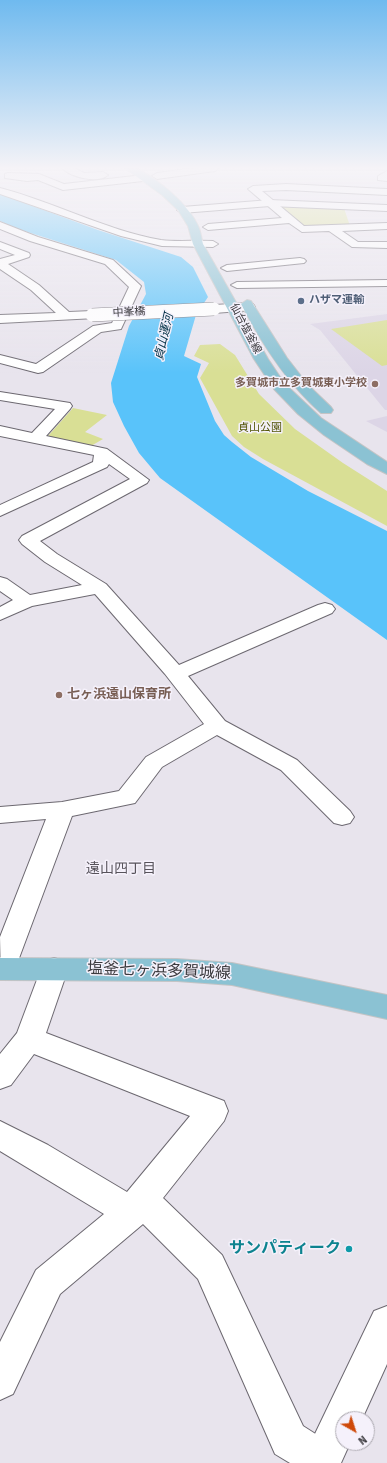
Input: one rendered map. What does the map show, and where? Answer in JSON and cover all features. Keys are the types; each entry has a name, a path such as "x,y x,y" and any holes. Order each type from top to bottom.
{"main road":[{"name":"仙台塩釜線","path":"196,236 198,244 260,358 279,386 323,426 355,449 387,469"},
{"name":"仙台塩釜線","path":"211,236 213,244 249,307 295,378 314,400 336,418"},
{"name":"塩釜七ヶ浜多賀城線","path":"0,969 177,970 232,974 387,1007"}],"street":[{"path":"0,359 38,369 97,329 117,326 135,286 109,262 27,236"},
{"path":"134,236 162,243 213,244"},
{"path":"310,236 313,239"},
{"path":"342,236 356,246 387,245"},
{"path":"0,245 25,255 0,263"},
{"path":"223,260 300,261"},
{"path":"0,263 35,286 51,299 66,316"},
{"path":"354,268 360,283"},
{"path":"237,285 387,283"},
{"name":"中峯橋","path":"0,319 249,307"},
{"path":"0,396 66,406 36,438"},
{"path":"6,436 36,438 102,452 141,480 28,540 51,558 99,588 175,674 217,726 289,766 342,817"},
{"path":"0,510 101,464 102,452"},
{"path":"0,583 27,601"},
{"path":"0,614 27,601 99,588"},
{"path":"175,674 325,609"},
{"path":"0,815 62,810 127,797 154,762 217,726"},
{"path":"0,969 62,810"},
{"path":"0,1076 29,1039 54,969"},
{"path":"0,1381 48,1282 137,1207 213,1111 29,1039"},
{"path":"0,1135 137,1207 210,1267 289,1440 322,1462 384,1338"}],"shaded area":[{"name":"多賀城市立多賀城東小学校","path":"387,314 387,410 385,410 320,330 310,324"},
{"path":"387,416 387,432 366,421"}],"green space":[{"path":"387,320 387,365 382,366 331,329"},
{"name":"貞山公園","path":"220,344 235,355 259,394 295,429 343,463 387,491 387,526 263,459 244,447 232,436 200,378 209,363 194,356 200,345"},
{"path":"73,408 107,415 85,432 103,439 91,446 48,436"}],"water":[{"name":"貞山運河","path":"41,236 117,236 181,257 193,267 208,297 196,315 184,356 201,364 197,377 215,421 224,435 251,457 308,491 387,531 387,640 160,478 139,453 113,402 111,383 129,326 146,294 144,282 116,260"}],"place":[{"name":"ハザマ運輸","path":"301,301"},
{"name":"多賀城市立多賀城東小学校","path":"375,384"},
{"name":"七ヶ浜遠山保育所","path":"59,695"},
{"name":"サンパティーク","path":"349,1249"}],"district":[{"name":"遠山四丁目","path":"121,870"}]}
